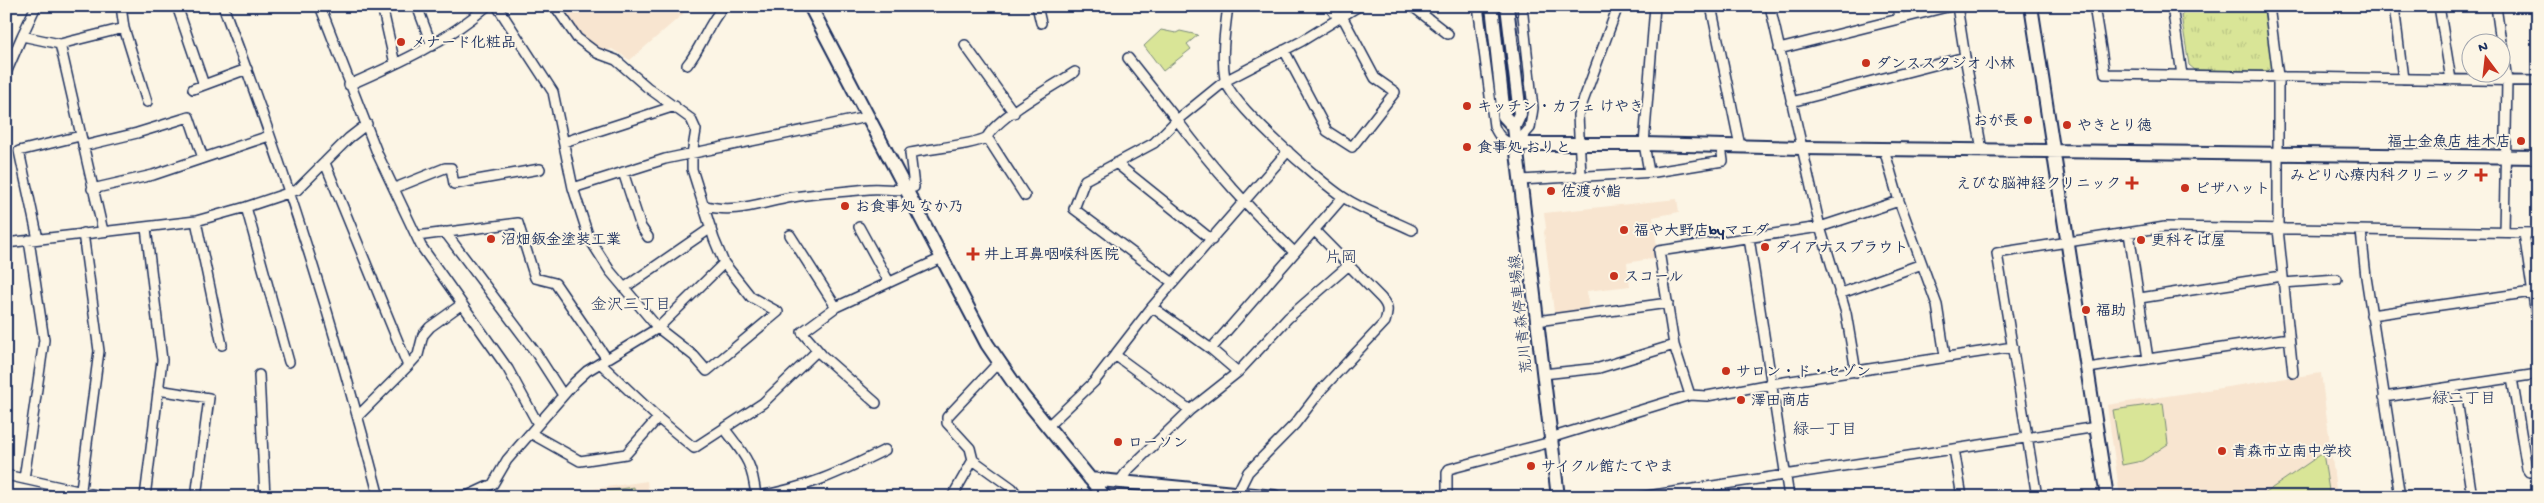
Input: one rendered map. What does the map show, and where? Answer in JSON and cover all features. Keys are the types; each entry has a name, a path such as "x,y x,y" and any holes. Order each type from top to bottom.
{"street":[{"path":"6,73 36,6"},
{"path":"121,6 124,28 147,102"},
{"path":"177,6 204,85"},
{"path":"223,6 247,69 318,277 359,415 380,497"},
{"path":"320,6 378,154 421,246 508,369 538,424"},
{"path":"382,6 395,64"},
{"path":"417,6 432,46"},
{"path":"497,6 553,92 573,188 589,238 610,271 658,328 694,356 707,371 778,312 751,297 742,289 724,263 692,169 692,154 696,130 691,119 647,87 616,60 597,53 577,38 555,6"},
{"path":"687,65 696,54 708,30 724,6"},
{"path":"810,6 998,363 1104,497"},
{"path":"1037,6 1041,23"},
{"path":"1228,6 1224,40 1225,81 1244,109 1288,151 1344,197 1412,230"},
{"path":"1284,50 1327,131 1352,147 1395,92 1375,78 1341,18 1329,6"},
{"path":"1173,283 1074,210 1085,180 1154,143 1177,120 1225,81 1284,50 1359,6"},
{"path":"1412,6 1448,34"},
{"path":"1478,6 1494,126 1499,137 1507,143 2538,157"},
{"name":"荒川青森停車場線","path":"1492,6 1504,116 1514,127"},
{"name":"荒川青森停車場線","path":"1507,6 1520,114 1514,127 1558,497"},
{"path":"1516,144 1530,128 1532,108 1522,6"},
{"path":"1581,176 1578,115 1618,6"},
{"path":"1649,172 1644,144 1654,6"},
{"path":"1711,6 1740,146"},
{"path":"1770,6 1820,227 1846,314 1856,372"},
{"path":"1896,6 1899,19"},
{"path":"1779,49 1951,6"},
{"path":"1957,6 1982,150"},
{"path":"2031,6 2107,497"},
{"path":"2094,6 2105,74 2462,80"},
{"path":"2173,6 2182,75"},
{"path":"2269,6 2278,76 2278,229 2293,373"},
{"path":"2394,6 2403,79"},
{"path":"2439,6 2450,80"},
{"path":"2496,6 2499,32"},
{"path":"349,84 432,46 465,25 483,8"},
{"path":"22,36 60,44 124,28"},
{"path":"60,44 103,231"},
{"path":"965,45 1014,113"},
{"path":"1791,102 1965,57"},
{"path":"1128,58 1211,167 1244,203 1294,252"},
{"path":"192,89 247,69"},
{"path":"703,205 718,210 733,210 792,197 875,188 906,190 914,187 910,153 953,144 980,142 987,137 991,130 1014,113 1075,72"},
{"path":"2512,81 2538,81"},
{"path":"2504,232 2507,82"},
{"path":"564,142 675,106"},
{"path":"83,146 137,133 189,117 203,158"},
{"path":"573,188 665,159 867,117"},
{"path":"6,242 196,221 246,207 297,190 349,138 366,124"},
{"path":"24,479 44,340 34,239 19,151 80,136"},
{"path":"92,188 153,175 269,136"},
{"path":"987,137 1025,196"},
{"path":"1521,180 1692,168 1723,161 1721,146"},
{"path":"1884,149 1900,201 1937,305 1945,356"},
{"path":"1048,426 1094,382 1152,307 1288,151"},
{"path":"325,163 408,366"},
{"path":"1116,163 1212,240"},
{"path":"395,188 445,168 451,168 454,184 540,169"},
{"path":"623,172 641,227 648,237"},
{"path":"1210,348 1344,197"},
{"path":"1690,395 1674,345 1659,251 1820,227 1900,201"},
{"path":"246,207 289,362"},
{"path":"196,221 222,345"},
{"path":"417,236 518,223 535,278 555,283 603,361 658,418 694,448 763,403 817,351 821,354"},
{"path":"859,227 889,282"},
{"path":"145,497 162,360 146,228"},
{"path":"624,288 711,228"},
{"path":"2037,497 1997,253 2165,228 2538,233"},
{"path":"1237,494 1248,472 1294,424 1322,389 1385,322 1388,305 1314,230"},
{"path":"2361,231 2371,315 2400,497"},
{"path":"445,232 536,353 563,395"},
{"path":"81,494 99,351 84,233"},
{"path":"2129,233 2148,358"},
{"path":"2524,233 2538,329"},
{"path":"790,235 836,307"},
{"path":"1749,238 1789,497"},
{"path":"876,403 821,354 802,332 836,307 942,258"},
{"path":"465,497 493,484 499,477 507,460 532,434 538,424 581,376 658,328 724,263"},
{"path":"1120,482 1128,470 1190,410 1238,372 1288,318 1348,264"},
{"path":"1839,294 1922,264"},
{"path":"2140,298 2282,280 2337,279"},
{"path":"2371,315 2532,292"},
{"path":"1537,321 1668,303"},
{"path":"359,415 418,355 423,335 430,327 462,304"},
{"path":"1152,307 1210,348 1238,372"},
{"path":"2088,368 2289,338"},
{"path":"1543,374 1599,368 1674,345"},
{"path":"1448,497 1447,473 1450,469 1550,440 1690,395 1707,396 1945,356 2013,347"},
{"path":"1115,355 1190,410"},
{"path":"998,363 948,417 946,423 970,448 973,460 1012,488 1019,497"},
{"path":"2384,397 2455,388 2538,374"},
{"path":"259,375 265,497"},
{"path":"2512,378 2527,469 2529,472 2538,472"},
{"path":"2455,388 2472,497"},
{"path":"158,390 209,398 196,497"},
{"path":"532,434 580,461 626,454 658,418"},
{"path":"1641,497 1786,473 2096,427"},
{"path":"724,428 749,462 753,471 755,497 788,491 833,477 885,450"},
{"path":"1954,449 1962,497"},
{"path":"952,497 973,460"},
{"path":"6,475 81,494 106,497"},
{"path":"1090,478 1275,497"}],"shaded area":[{"path":"561,6 686,6 683,14 630,60 612,49 604,52 577,31"},
{"path":"1677,199 1679,212 1653,217 1657,247 1654,247 1655,258 1627,263 1630,286 1587,291 1589,311 1557,315 1554,312 1544,232 1546,228 1544,213"},
{"name":"青森市立南中学校","path":"2321,373 2337,497 2120,497 2107,405"},
{"path":"647,481 649,497 540,497"}],"green space":[{"path":"2211,6 2264,6 2273,66 2268,71 2195,70 2189,65 2181,15 2186,10"},
{"path":"1161,30 1176,33 1180,31 1198,35 1187,44 1191,49 1163,71 1144,46"},
{"path":"2163,403 2168,444 2142,461 2122,465 2113,410"},
{"path":"2323,453 2330,497 2259,497"},
{"path":"634,487 635,497 561,497"}],"place":[{"name":"メナード化粧品","path":"401,42"},
{"name":"ダンススタジオ 小林","path":"1866,63"},
{"name":"キッチン・カフェ けやき","path":"1467,106"},
{"name":"おが長","path":"2028,120"},
{"name":"やきとり徳","path":"2067,125"},
{"name":"福士金魚店 桂木店","path":"2521,141"},
{"name":"食事処 おりと","path":"1467,147"},
{"name":"みどり心療内科クリニック","path":"2481,175"},
{"name":"えびな脳神経クリニック","path":"2132,183"},
{"name":"ピザハット","path":"2185,188"},
{"name":"佐渡が鮨","path":"1551,191"},
{"name":"お食事処 なか乃","path":"845,206"},
{"name":"福や大野店byマエダ","path":"1624,230"},
{"name":"沼畑鈑金塗装工業","path":"491,239"},
{"name":"更科そば屋","path":"2141,240"},
{"name":"ダイアナスプラウト","path":"1765,247"},
{"name":"井上耳鼻咽喉科医院","path":"973,254"},
{"name":"スコール","path":"1614,276"},
{"name":"福助","path":"2086,310"},
{"name":"サロン・ド・セゾン","path":"1726,371"},
{"name":"澤田商店","path":"1741,400"},
{"name":"ローソン","path":"1118,442"},
{"name":"青森市立南中学校","path":"2222,451"},
{"name":"サイクル館たてやま","path":"1531,466"}],"district":[{"name":"片岡","path":"1341,256"},
{"name":"金沢三丁目","path":"631,303"},
{"name":"緑二丁目","path":"2464,397"},
{"name":"緑一丁目","path":"1825,428"}]}
